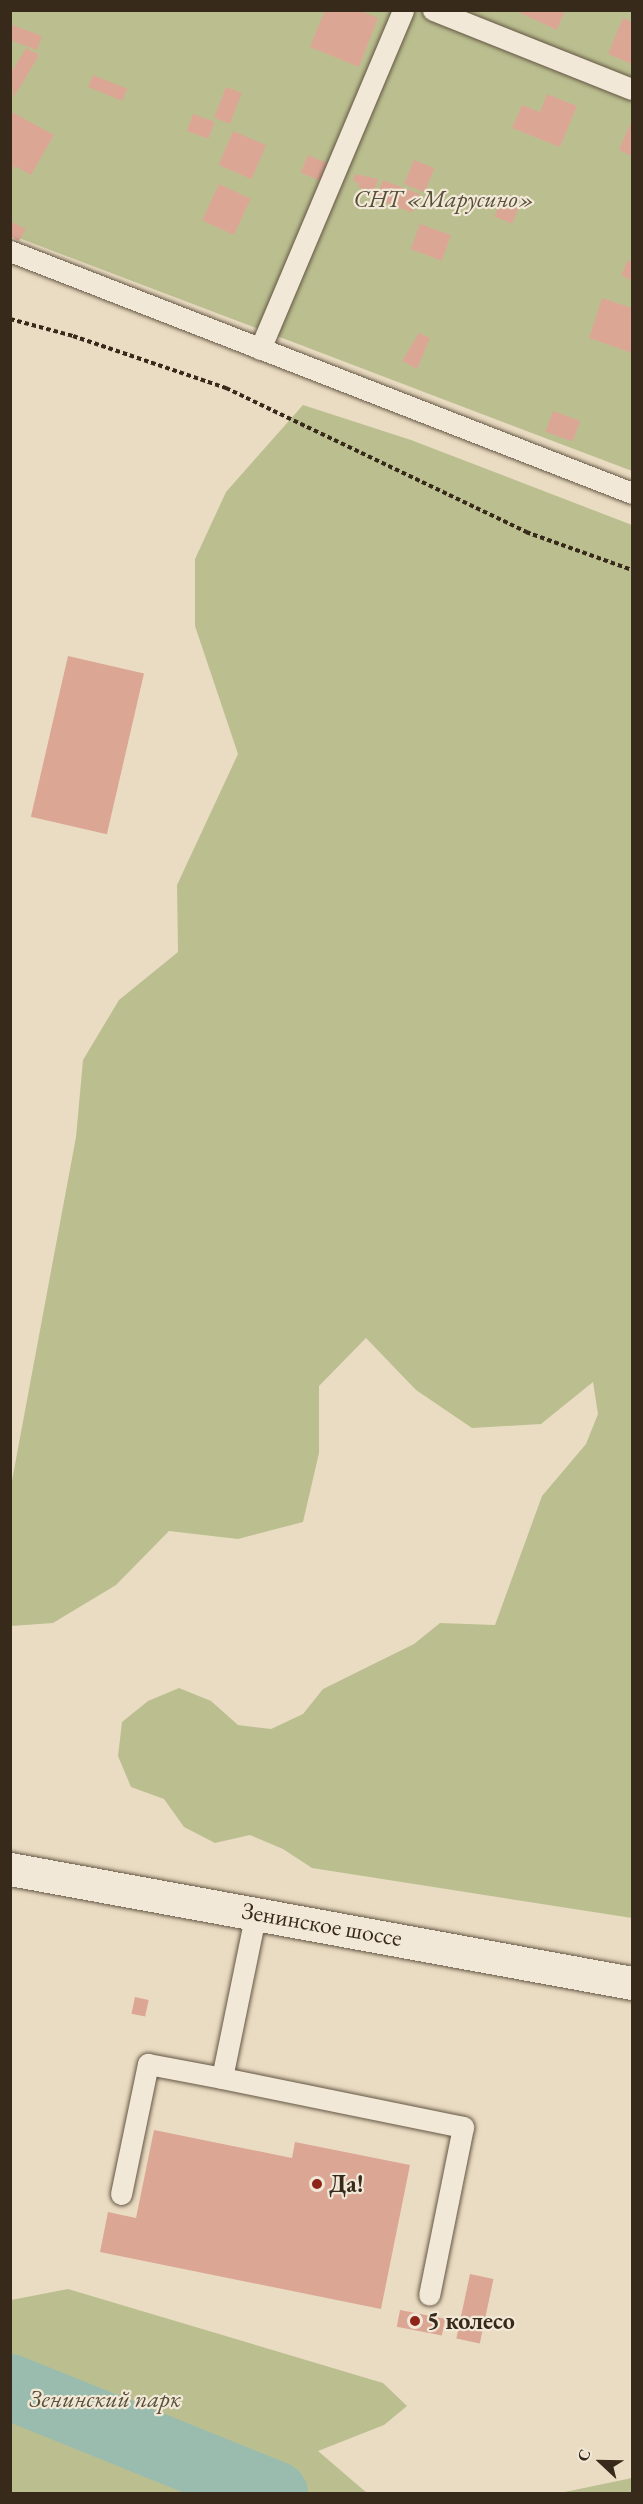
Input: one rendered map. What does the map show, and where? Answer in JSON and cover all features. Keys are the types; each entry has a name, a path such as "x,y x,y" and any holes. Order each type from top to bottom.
{"main road":[{"name":"Зенинское шоссе","path":"10,1869 256,1912 633,1983"}],"lane":[{"path":"260,350 403,10"},
{"path":"433,10 474,17 633,89"},
{"path":"10,251 633,493"},
{"path":"222,2078 256,1912"},
{"path":"121,2194 148,2064 463,2127 429,2295"}],"path":[{"path":"10,320 74,336 226,388 526,532 633,570"}],"green space":[{"name":"СНТ «Марусино»","path":"10,11 632,11 632,471 11,235"},
{"path":"303,405 411,440 632,525 632,1918 312,1868 283,1849 250,1835 215,1843 184,1827 164,1799 131,1787 118,1756 122,1722 148,1701 179,1688 211,1701 238,1725 271,1729 303,1714 323,1689 414,1644 440,1623 495,1625 542,1496 586,1444 598,1414 593,1382 541,1424 472,1428 416,1390 366,1338 319,1386 319,1453 303,1522 238,1539 169,1531 116,1585 53,1623 11,1626 11,1486 76,1137 83,1060 119,1000 178,952 177,885 238,754 195,626 195,559 226,492"},
{"name":"Зенинский парк","path":"68,2289 383,2383 407,2406 384,2425 318,2451 367,2493 11,2493 11,2300"},
{"path":"632,2478 632,2493 560,2493"}],"building":[{"path":"325,10 358,10 378,18 359,67 310,47"},
{"path":"514,10 565,10 557,30"},
{"path":"623,18 632,22 632,64 608,54"},
{"path":"10,24 42,36 37,50 10,40"},
{"path":"26,48 39,55 14,97 10,74"},
{"path":"93,75 127,89 122,101 88,87"},
{"path":"226,87 242,93 230,124 214,118"},
{"path":"547,94 577,106 560,147 512,128 522,105 540,112"},
{"path":"10,111 54,135 31,175 15,166 10,173"},
{"path":"193,114 215,122 208,139 187,131"},
{"path":"632,120 632,156 619,150"},
{"path":"233,131 266,145 252,179 219,165"},
{"path":"308,155 331,165 324,182 301,172"},
{"path":"414,160 434,168 425,192 404,184"},
{"path":"355,174 378,179 374,192 358,187 359,183 353,181"},
{"path":"383,180 419,194 412,213 376,199"},
{"path":"219,184 251,199 234,235 202,220"},
{"path":"501,200 519,207 512,224 495,217"},
{"path":"10,221 26,229 19,241 10,236"},
{"path":"420,224 451,235 442,261 411,249"},
{"path":"628,260 632,262 632,281 621,275"},
{"path":"602,298 632,308 632,353 589,338"},
{"path":"419,333 430,338 417,369 402,361"},
{"path":"553,411 580,421 573,442 545,432"},
{"path":"68,656 144,674 107,834 31,817"},
{"path":"135,1997 149,2000 145,2017 131,2014"},
{"path":"154,2130 292,2158 295,2142 410,2165 381,2309 100,2252 108,2212 136,2218"},
{"path":"470,2274 493,2279 480,2344 456,2339"},
{"path":"400,2310 445,2319 442,2335 397,2327"}],"waterway":[{"path":"10,2387 275,2494"}],"place":[{"name":"Да!","path":"317,2184"},
{"name":"5 колесо","path":"415,2321"}]}
